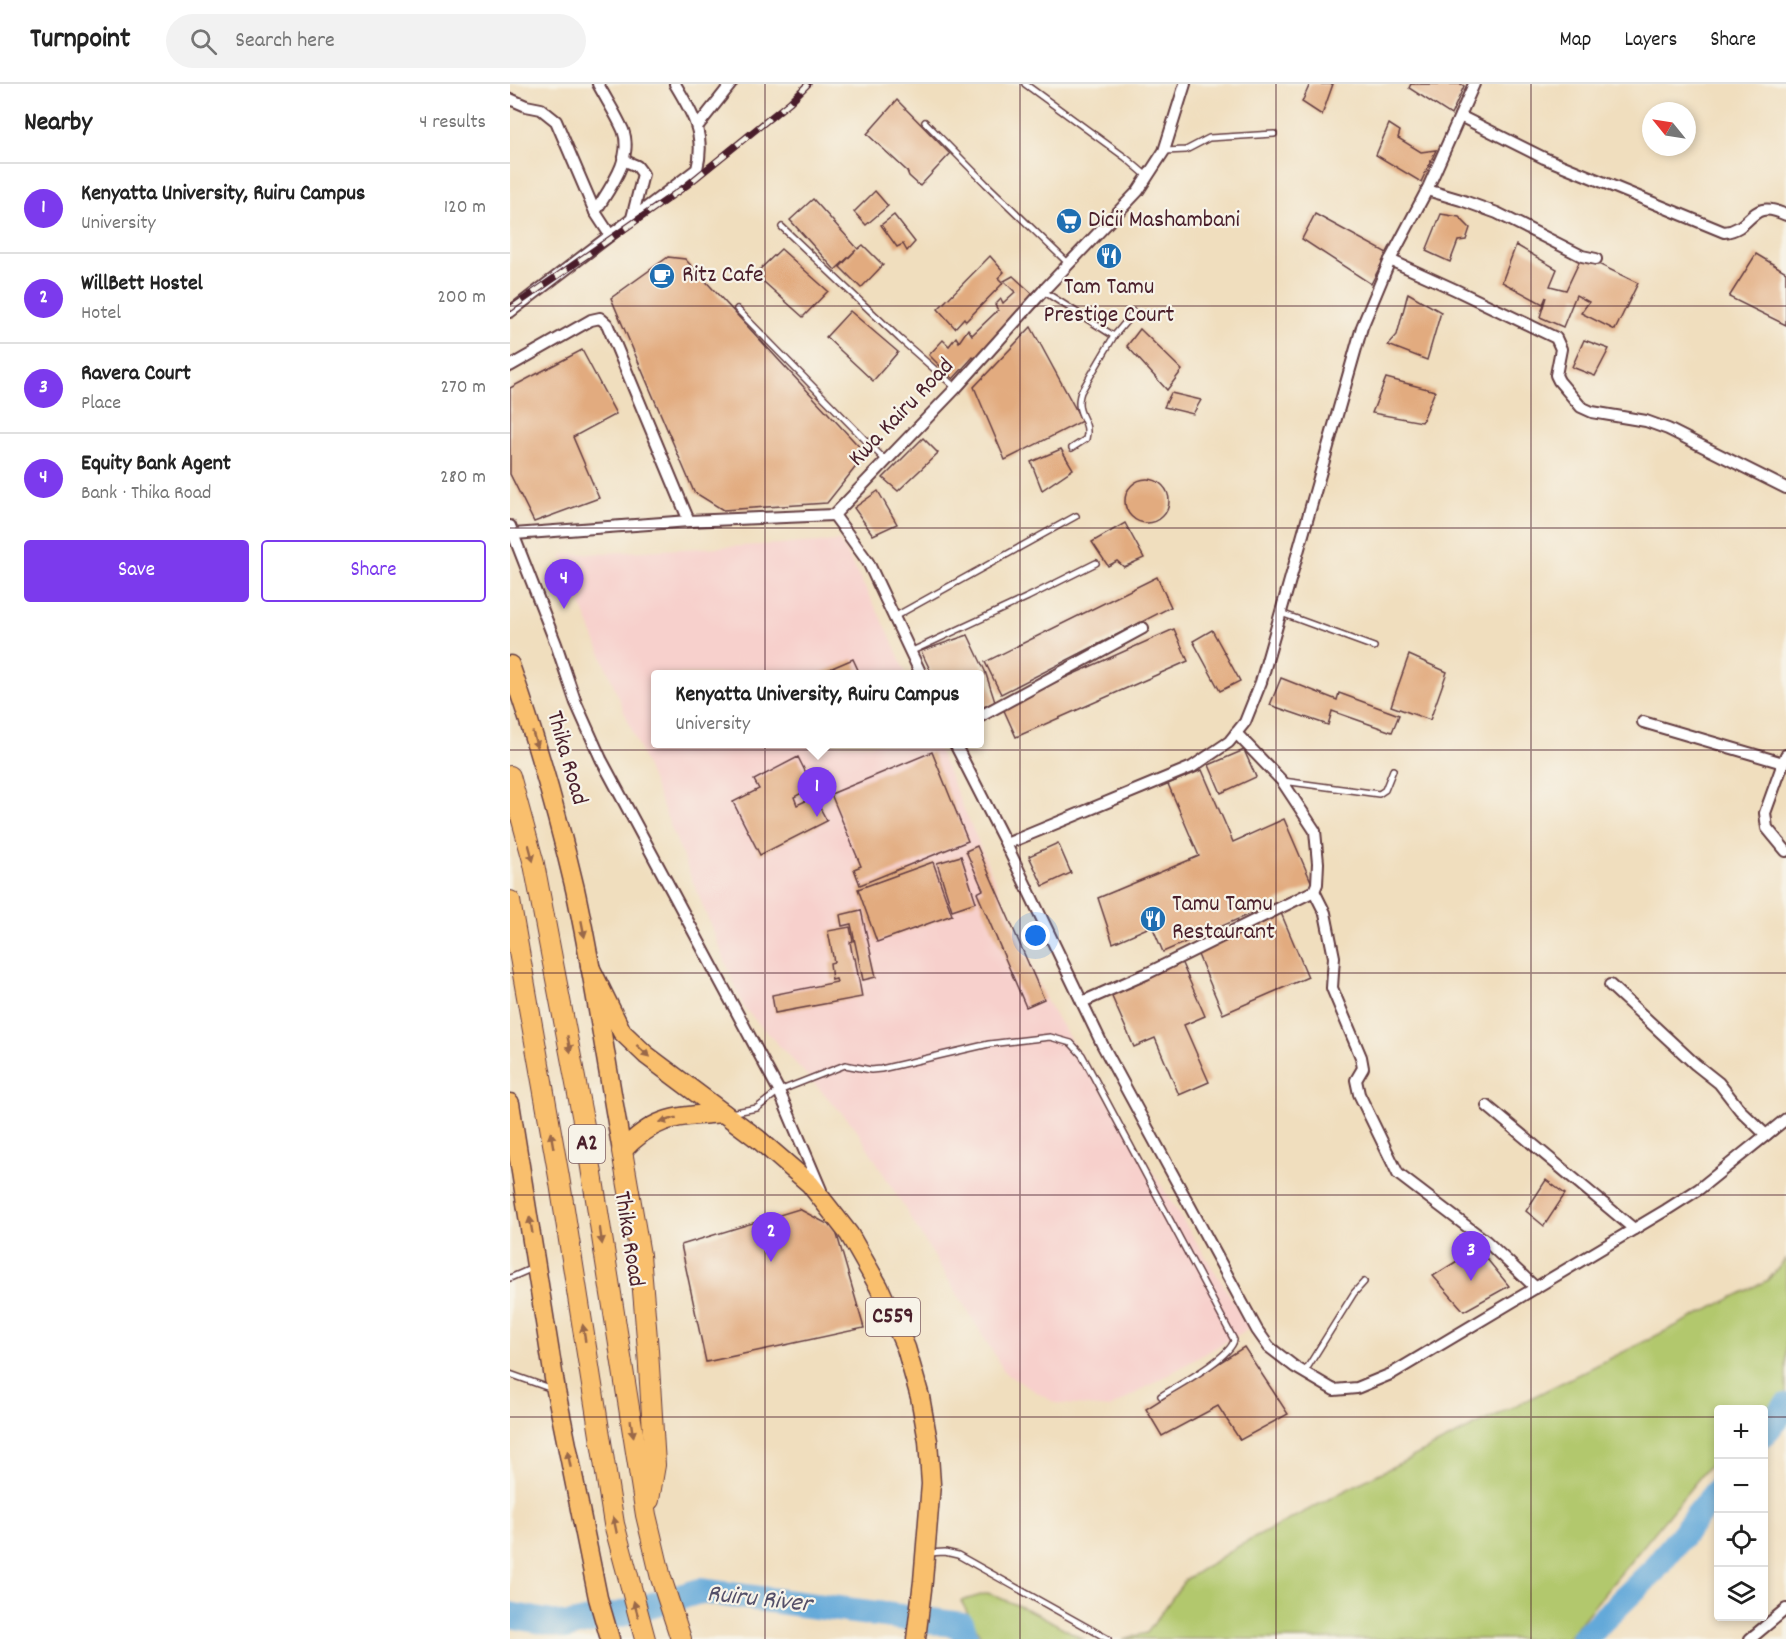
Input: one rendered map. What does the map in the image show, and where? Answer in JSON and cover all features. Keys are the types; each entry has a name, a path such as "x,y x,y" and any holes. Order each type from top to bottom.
{"highway":[{"name":"Thika Road","path":"510,776 534,864 586,1136 646,1515 661,1578 679,1632"},
{"name":"A2","path":"510,901 559,1176 614,1524 628,1582 645,1637"},
{"path":"621,1150 640,1255 648,1350 655,1465 646,1515"}],"main road":[{"name":"Thika Road","path":"510,665 547,778 575,890 621,1150"},
{"path":"590,967 622,1032 646,1055 723,1113"},
{"path":"510,1103 556,1391 598,1598 610,1639"},
{"path":"621,1150 639,1133 661,1121 684,1116 723,1113"},
{"name":"C559","path":"723,1113 785,1161 810,1184 828,1205 849,1234 879,1287 906,1348 920,1397 928,1441 931,1484 916,1639"}],"street":[{"path":"595,212 623,160 626,148 624,132 598,84"},
{"path":"510,312 697,169 700,146 697,127 693,113 675,84"},
{"path":"697,127 731,84"},
{"name":"Kwa Kairu Road","path":"834,514 956,388 1043,291 1138,191 1164,151 1185,84"},
{"path":"1006,844 1192,767 1229,742 1245,722 1261,682 1362,327 1390,260 1427,190 1474,84"},
{"path":"510,99 541,109 556,121 595,212 610,235"},
{"path":"1460,116 1544,158 1724,232 1736,231 1758,211 1769,208 1786,215"},
{"path":"623,160 638,166 643,174 632,219"},
{"path":"1427,190 1497,213 1582,255 1596,259"},
{"path":"1390,260 1556,338 1561,349 1556,375 1581,407 1592,412 1646,421 1668,429 1786,488"},
{"path":"510,366 591,320 600,318 607,324 689,521"},
{"path":"828,1205 778,1091 601,759 576,703 512,530 834,514 868,562 919,670"},
{"path":"984,714 1143,628"},
{"path":"1643,722 1785,759 1765,813 1767,828 1786,851"},
{"path":"1082,1002 1146,974 1314,891 1317,884 1318,863 1315,831 1282,781 1236,733"},
{"path":"957,748 1103,1046 1257,1330 1269,1347 1334,1390 1357,1388 1391,1374 1536,1288 1699,1189 1786,1119"},
{"path":"1314,891 1324,913 1334,957 1332,988 1361,1057 1363,1068 1356,1080 1359,1094 1398,1174 1412,1187 1486,1241 1536,1288"},
{"path":"1610,985 1695,1064 1719,1083 1740,1110 1766,1136"},
{"path":"1487,1106 1634,1229"},
{"path":"1750,1639 1786,1609"}],"lane":[{"path":"1025,84 1147,176"},
{"path":"925,122 1069,264"},
{"path":"1164,151 1186,150 1209,138 1274,134"},
{"path":"782,227 900,339 956,388"},
{"path":"1043,291 1114,336"},
{"path":"736,309 886,460"},
{"path":"1072,448 1086,439 1088,432 1079,410 1078,402 1081,392 1114,336 1134,312"},
{"path":"894,617 1076,516"},
{"path":"910,652 1028,597 1096,562"},
{"path":"1281,613 1374,647"},
{"path":"1282,781 1379,794 1385,790 1393,770"},
{"path":"723,1113 745,1112 757,1108 778,1091 845,1065 871,1070 881,1069 989,1044 1050,1036 1071,1044 1082,1055 1234,1341 1233,1346 1221,1356 1161,1396"},
{"path":"510,1278 537,1267"},
{"path":"1304,1372 1354,1293 1364,1282"},
{"path":"510,1374 556,1391"},
{"path":"926,1554 945,1552 958,1555 1108,1639"}],"shaded area":[{"path":"840,541 888,631 904,670 651,670 651,748 938,748 1047,1002 1250,1328 1110,1408 1055,1403 1006,1374 855,1127 744,1008 561,555"}],"green space":[{"path":"1786,1259 1786,1401 1768,1416 1768,1405 1714,1405 1714,1460 1567,1639 1123,1639 1147,1633 1185,1580 1237,1547 1350,1488 1768,1280"},
{"path":"988,1593 1040,1615 1083,1639 982,1639 961,1601"}],"building":[{"path":"1310,84 1333,84 1322,115 1302,102"},
{"path":"1411,84 1461,84 1464,86 1451,115 1409,88"},
{"path":"897,100 950,154 920,186 867,134"},
{"path":"1389,124 1400,131 1398,138 1421,152 1436,150 1421,182 1376,155"},
{"path":"875,191 888,206 866,225 854,212"},
{"path":"813,199 858,249 863,245 883,265 861,288 840,267 856,250 835,270 790,220"},
{"path":"1315,214 1387,253 1371,284 1302,239"},
{"path":"1441,214 1459,217 1470,228 1466,240 1458,241 1450,262 1426,251"},
{"path":"894,215 915,242 907,251 903,244 897,247 881,225"},
{"path":"1516,245 1557,269 1550,286 1566,290 1582,256 1638,283 1615,330 1581,313 1589,302 1576,295 1563,327 1540,317 1546,297 1543,304 1502,282"},
{"path":"781,249 828,291 803,317 755,274"},
{"path":"1756,254 1786,272 1786,325 1729,297"},
{"path":"990,256 1004,272 998,278 1003,283 966,321 964,318 955,328 938,309"},
{"path":"668,257 685,259 866,454 827,503 723,510 694,492 611,298"},
{"path":"1013,276 1035,296 976,360 973,357 953,379 929,355 943,340 949,346 956,337 959,342 968,329 972,335 998,310 995,305 1001,299 1003,303 1015,292 1004,281"},
{"path":"1408,293 1441,312 1427,360 1388,345 1397,335"},
{"path":"850,311 898,352 873,381 826,337"},
{"path":"1031,327 1082,421 1005,460 974,387"},
{"path":"1140,329 1182,370 1167,390 1127,346"},
{"path":"1584,340 1609,349 1595,376 1572,367"},
{"path":"582,350 616,414 573,437 599,498 534,522 510,474 510,388"},
{"path":"1386,378 1435,391 1422,422 1372,413"},
{"path":"1171,393 1201,400 1193,414 1164,407"},
{"path":"923,438 938,453 898,491 883,478"},
{"path":"1061,449 1073,469 1042,490 1031,462"},
{"path":"1147,479 1162,486 1169,501 1162,516 1147,523 1132,516 1125,501 1132,486"},
{"path":"878,491 897,524 873,535 854,508"},
{"path":"1125,523 1144,558 1124,567 1117,561 1108,566 1092,542"},
{"path":"1157,577 1171,607 1001,694 985,662"},
{"path":"1174,629 1188,661 1016,737 1002,706"},
{"path":"1212,630 1240,681 1220,691 1193,641"},
{"path":"968,635 985,671 995,702 984,707 984,670 930,670 921,651"},
{"path":"1409,655 1447,672 1430,720 1391,706"},
{"path":"853,659 858,670 827,670"},
{"path":"1281,678 1337,700 1339,693 1399,715 1392,732 1332,711 1328,725 1270,705"},
{"path":"1244,750 1256,777 1221,793 1209,765"},
{"path":"932,752 968,841 860,885 854,869 861,866 831,794"},
{"path":"798,757 813,787 794,797 797,805 814,797 827,821 760,855 733,802 759,789 754,780"},
{"path":"1202,770 1233,842 1284,819 1313,886 1163,952 1152,926 1113,943 1098,898 1199,856 1168,784"},
{"path":"1058,843 1071,873 1043,886 1029,856"},
{"path":"977,846 1044,999 1026,1007 977,893 983,890 966,851"},
{"path":"961,856 976,902 952,910 937,863"},
{"path":"933,862 952,915 877,942 858,889"},
{"path":"861,910 876,977 863,980 851,924 842,926 840,915"},
{"path":"1281,913 1308,977 1223,1014 1196,950"},
{"path":"850,927 853,941 850,942 862,997 775,1013 772,995 837,982 836,979 832,980 830,963 834,962 828,931"},
{"path":"1180,959 1205,1016 1184,1025 1209,1082 1179,1095 1155,1038 1134,1047 1109,990"},
{"path":"1546,1180 1565,1194 1544,1226 1526,1211"},
{"path":"799,1209 835,1228 864,1328 706,1362 681,1245"},
{"path":"1478,1248 1509,1286 1464,1311 1433,1276"},
{"path":"1244,1347 1288,1414 1240,1440 1218,1406 1162,1436 1146,1409"}],"waterway":[{"name":"Ruiru River","path":"1768,1429 1786,1406"},
{"name":"Ruiru River","path":"1583,1639 1653,1571 1714,1495"},
{"name":"Ruiru River","path":"510,1615 567,1626 626,1613 700,1591 962,1625 966,1639"}],"railway":[{"path":"510,309 686,186 790,102 808,84"}],"place":[{"name":"Dicii Mashambani","path":"1069,221"},
{"name":"Tam Tamu Prestige Court","path":"1109,256"},
{"name":"Ritz Cafe","path":"662,276"},
{"name":"Equity Bank Agent","path":"564,609"},
{"name":"Kenyatta University, Ruiru Campus","path":"817,817"},
{"name":"Tamu Tamu Restaurant","path":"1153,919"},
{"name":"WillBett Hostel","path":"771,1262"},
{"name":"Ravera Court","path":"1471,1281"}]}
